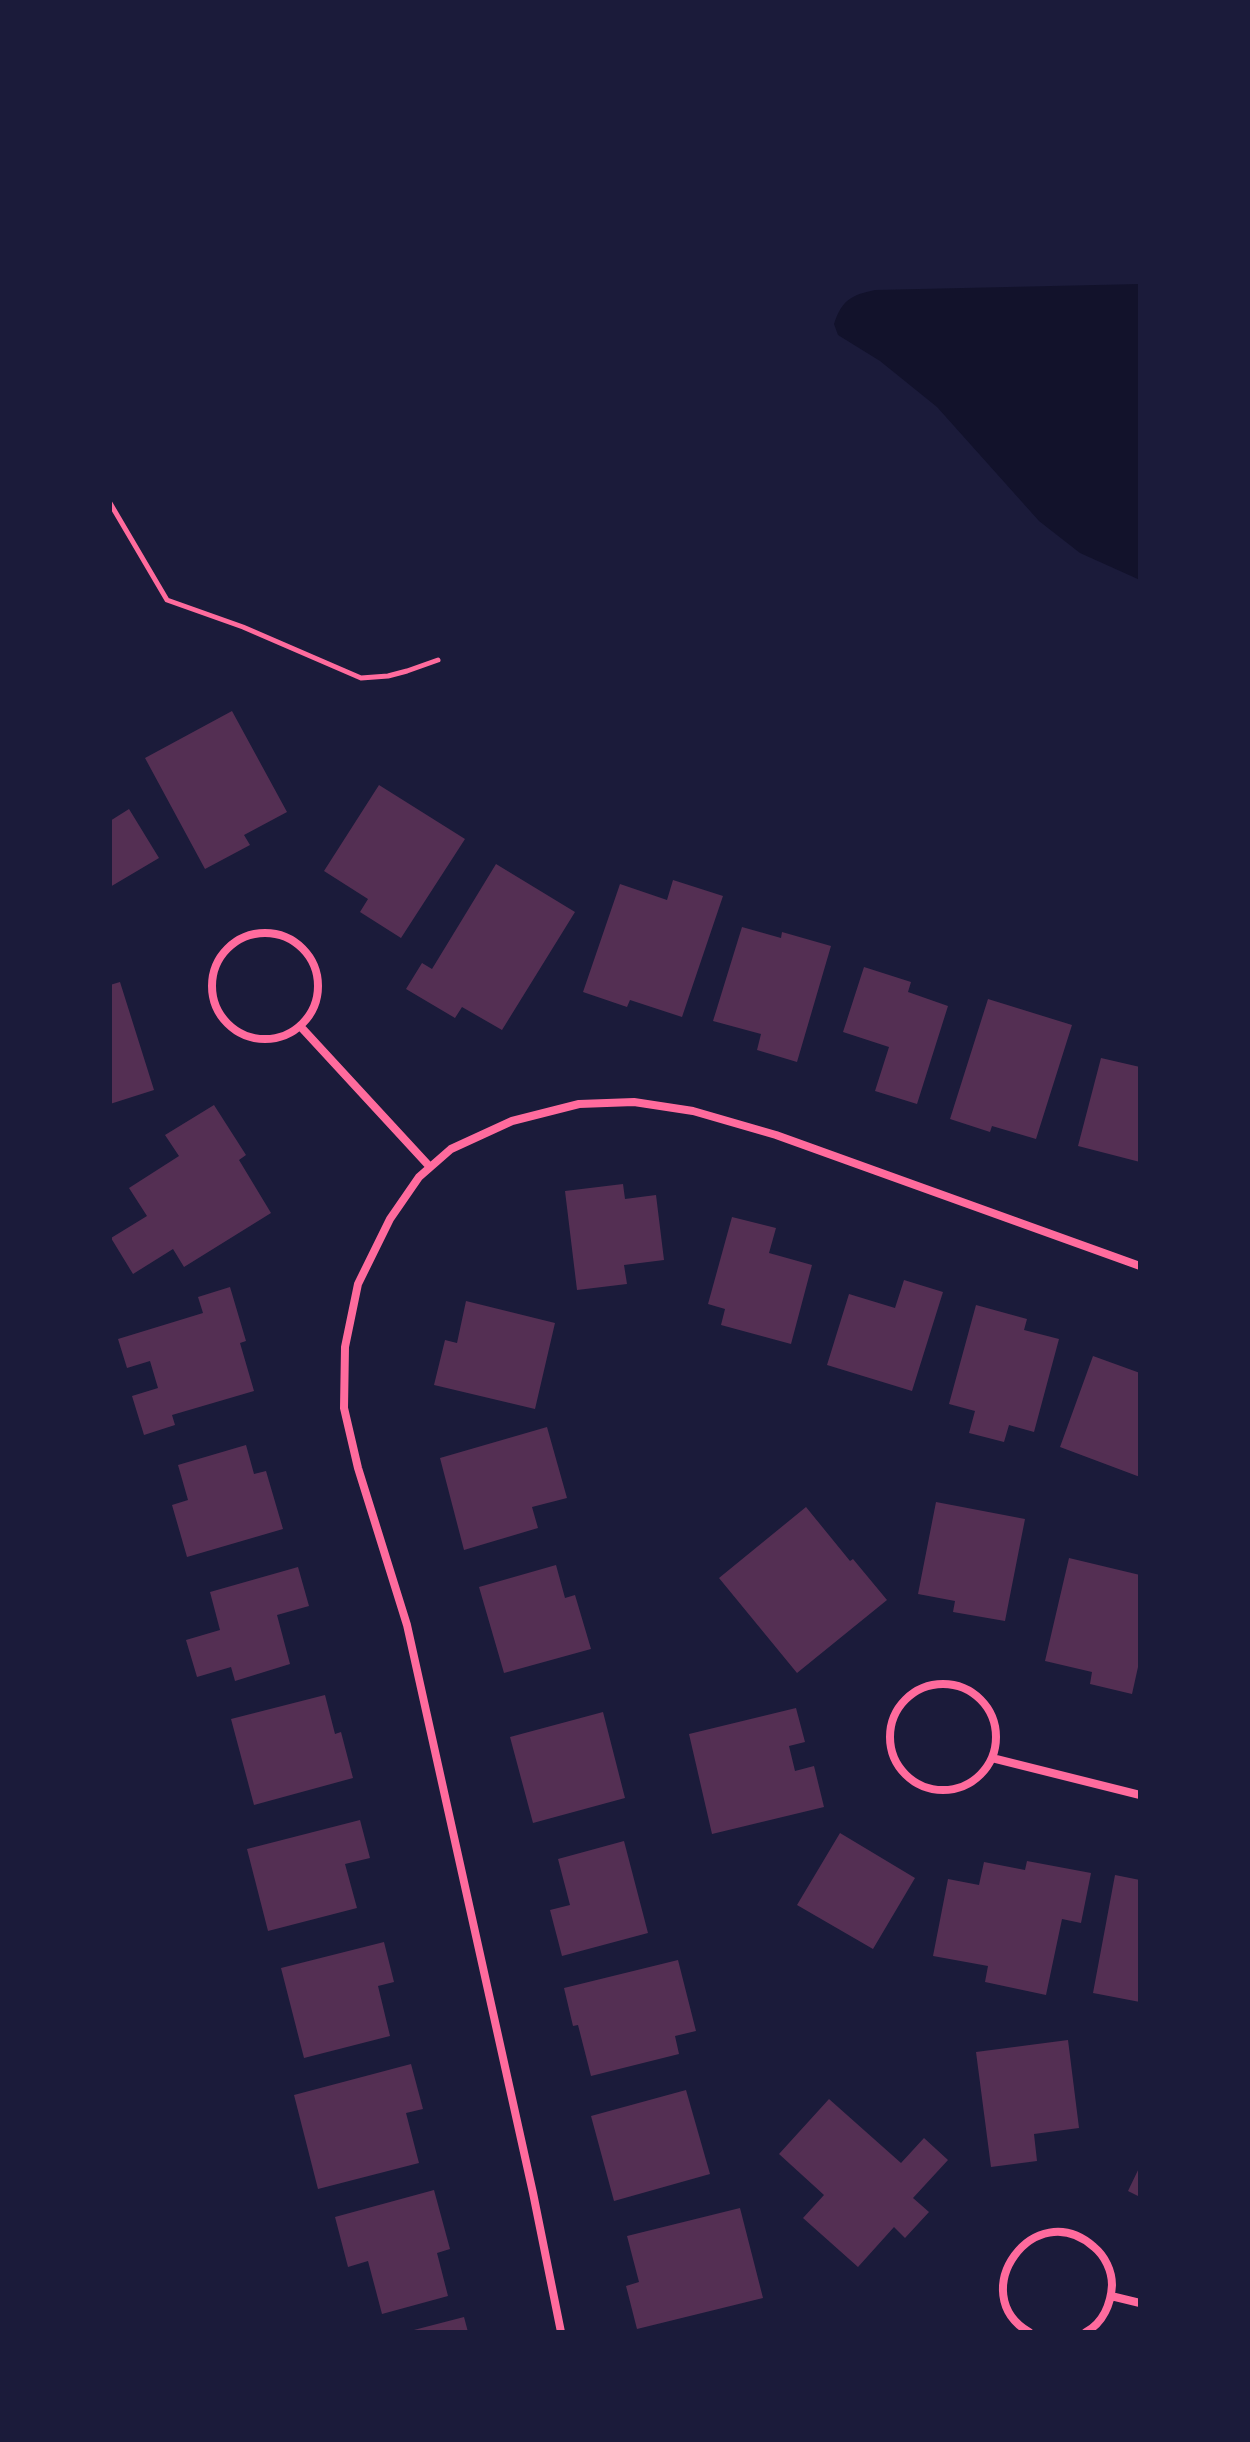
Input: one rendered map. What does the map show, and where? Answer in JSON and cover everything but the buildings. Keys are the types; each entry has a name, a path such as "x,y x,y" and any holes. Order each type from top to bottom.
{"street":[{"path":"261,933 278,934 293,940 305,951 315,966 317,998 311,1014 300,1026 284,1036 265,1040 247,1036 231,1027 219,1013 212,996 212,978 218,960 230,946 244,937 261,933"},
{"path":"300,1026 430,1167"},
{"path":"561,2332 407,1625 358,1468 344,1408 345,1347 358,1284 390,1219 419,1177 451,1149 512,1121 579,1104 634,1102 693,1111 776,1135 1140,1266"},
{"path":"937,1684 956,1685 973,1692 986,1705 995,1722 997,1740 992,1758 983,1772 970,1783 954,1789 938,1790 921,1786 908,1777 890,1748 894,1715 904,1700 919,1689 937,1684"},
{"path":"992,1758 1140,1795"},
{"path":"1029,2332 1010,2313 1004,2295 1004,2276 1010,2260 1020,2247 1035,2237 1051,2232 1068,2232 1084,2239 1097,2249 1107,2263 1112,2279 1111,2296 1104,2314 1086,2332"},
{"path":"1111,2296 1140,2303"}],"path":[{"path":"110,503 167,600 243,627 361,678 388,676 438,660"}],"shaded area":[{"path":"1140,284 1140,580 1080,553 1039,521 937,407 880,361 838,335 834,324 848,300 875,290"}]}
